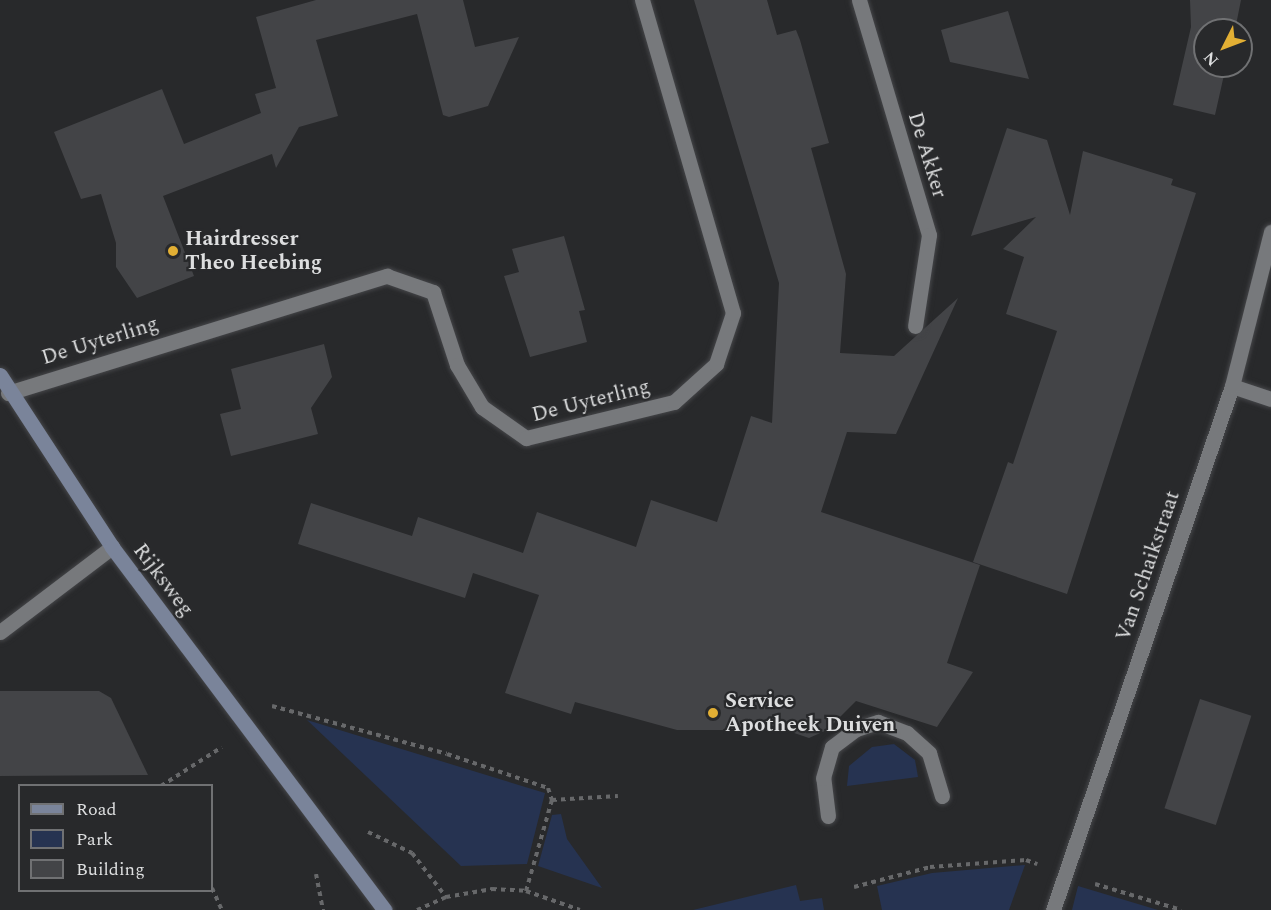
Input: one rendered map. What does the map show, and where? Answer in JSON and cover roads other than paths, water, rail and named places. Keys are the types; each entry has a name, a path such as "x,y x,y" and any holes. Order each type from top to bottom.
{"street":[{"name":"De Uyterling","path":"8,393 387,276 433,292 457,365 482,407 526,438 674,402 716,364 733,313 642,0"},
{"name":"De Akker","path":"859,0 929,236 915,326"},
{"name":"Van Schaikstraat","path":"1053,910 1232,386 1271,232"},
{"name":"Rijksweg","path":"0,375 8,393 112,547 385,910"},
{"path":"1232,386 1271,399"},
{"path":"0,632 112,547"},
{"path":"828,816 823,778 832,747 856,729 878,722 907,733 929,753 942,796"}],"place":[{"name":"Hairdresser Theo Heebing","path":"173,251"},
{"name":"Service Apotheek Duiven","path":"713,713"}]}
